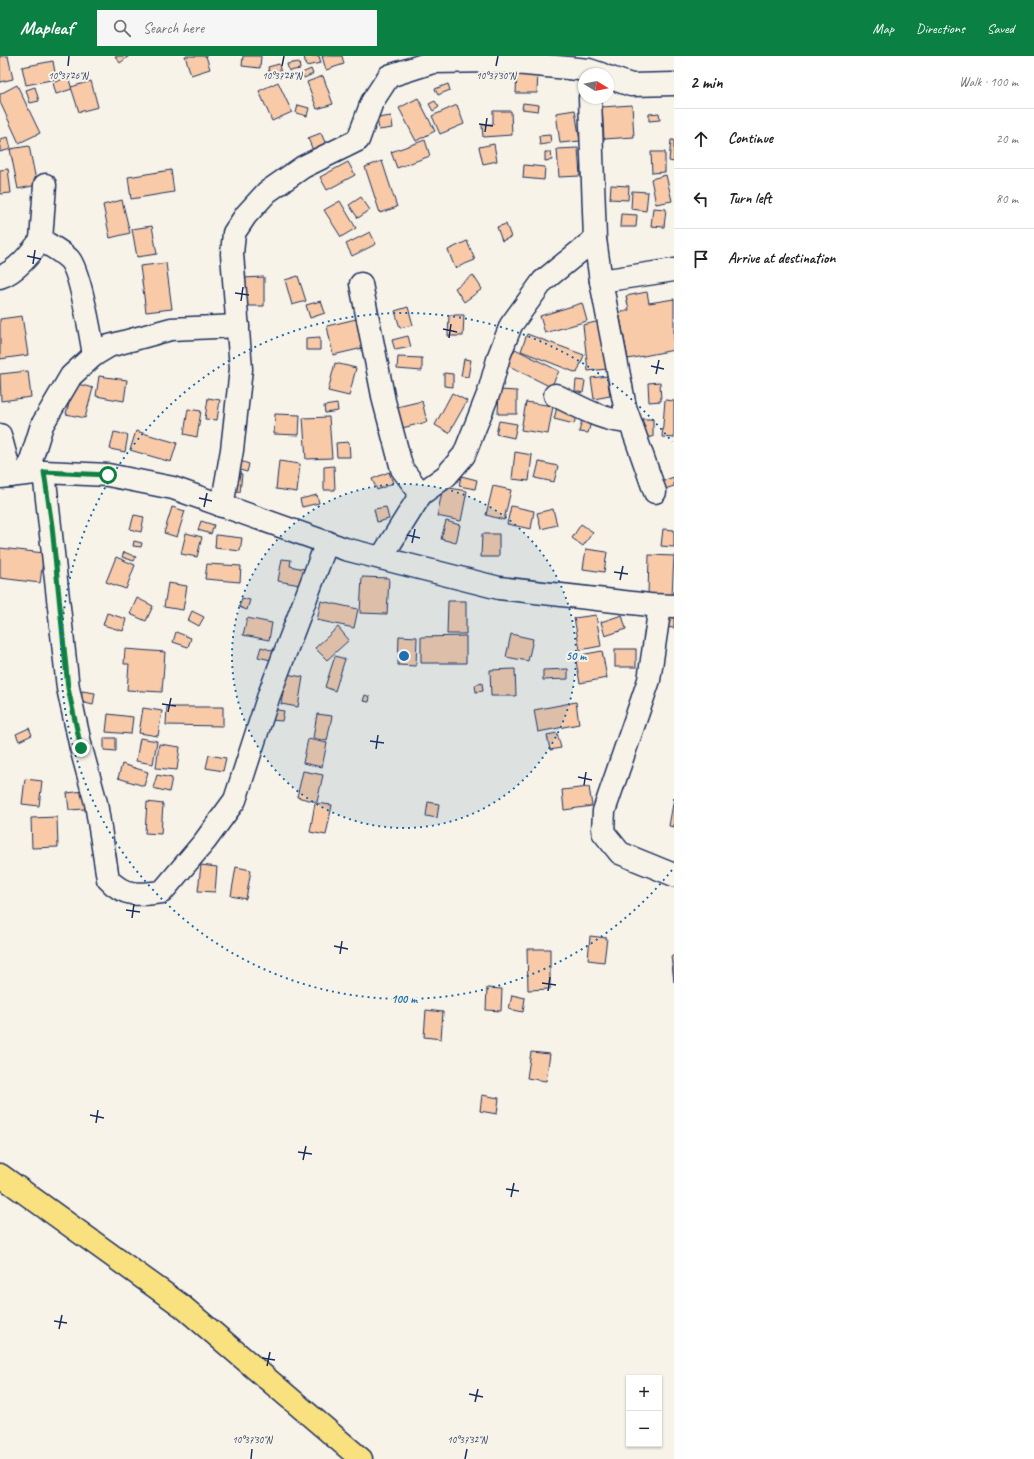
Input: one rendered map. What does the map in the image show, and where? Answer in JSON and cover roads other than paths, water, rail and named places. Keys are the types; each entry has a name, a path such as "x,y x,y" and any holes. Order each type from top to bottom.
{"highway":[{"path":"0,1175 182,1306 361,1459"}],"street":[{"path":"222,506 232,450 241,369 232,254 234,233 246,215 267,192 303,167 358,140 372,102 389,76 433,62 493,61 578,68"},
{"path":"614,78 631,85 674,84"},
{"path":"590,104 595,239 601,281 625,407 655,492"},
{"path":"0,277 7,274 28,256 41,240 45,186"},
{"path":"381,558 421,494 446,476 464,456 489,392 499,356 511,325 542,281 595,239"},
{"path":"41,240 71,260 84,305 94,355"},
{"path":"601,281 674,270"},
{"path":"361,284 384,401 402,469 421,494"},
{"path":"16,473 71,376 94,355 109,346 171,329 238,326"},
{"path":"555,395 601,417 615,422 630,422"},
{"path":"0,435 16,473 52,526 68,688 81,748 96,803 108,879 116,887 136,895 162,892 205,841 235,800 269,695 328,542"},
{"path":"16,473 115,476 173,488 328,542 381,558 499,588 667,606 649,680 604,811 603,832 620,853 674,875"}]}
